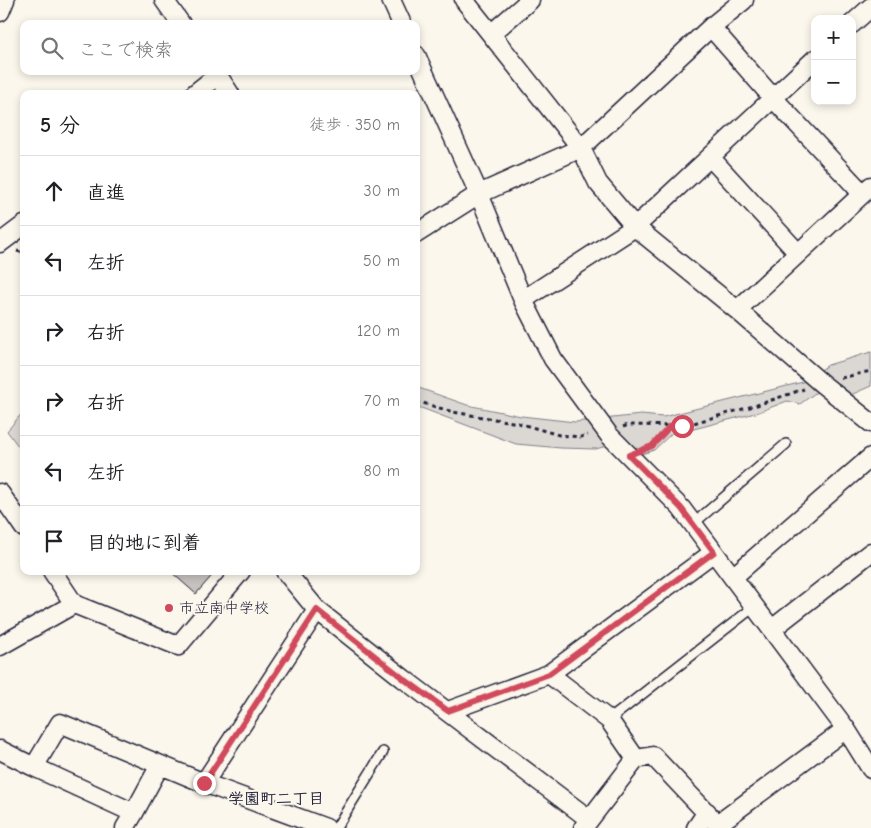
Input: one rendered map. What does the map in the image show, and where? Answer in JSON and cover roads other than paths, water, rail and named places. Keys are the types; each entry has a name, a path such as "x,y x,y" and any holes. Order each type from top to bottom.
{"street":[{"path":"0,12 5,0"},
{"path":"164,0 178,20"},
{"path":"390,0 400,20"},
{"path":"464,0 581,148 598,183 635,227 738,310 821,383 871,423"},
{"path":"491,34 530,0"},
{"path":"420,231 479,194 581,148 711,27 744,0"},
{"path":"868,0 871,3"},
{"path":"856,20 871,7"},
{"path":"711,27 772,98 866,189 738,310"},
{"path":"523,300 635,227 814,60"},
{"path":"420,65 479,194 523,300 553,359 609,434 681,508 846,729 871,770"},
{"path":"198,90 215,75"},
{"path":"218,75 228,90"},
{"path":"710,157 798,252"},
{"path":"0,243 20,228"},
{"path":"733,577 871,457"},
{"path":"0,493 20,522"},
{"path":"448,711 549,674 714,552"},
{"path":"772,629 871,552"},
{"path":"55,575 74,604 178,646 238,575"},
{"path":"288,575 317,610 404,679 448,711 586,823 636,760 653,756 715,821"},
{"path":"0,646 74,604"},
{"path":"204,783 317,610"},
{"path":"549,674 608,720 636,760"},
{"path":"34,767 60,723 204,783 326,828"},
{"path":"696,828 715,821 846,729"},
{"path":"0,750 130,820 160,765"}],"lane":[{"path":"693,524 786,444"},
{"path":"608,720 755,606"},
{"path":"336,828 382,752"}],"place":[{"name":"市立南中学校","path":"169,608"}],"district":[{"name":"学園町二丁目","path":"276,798"}]}
